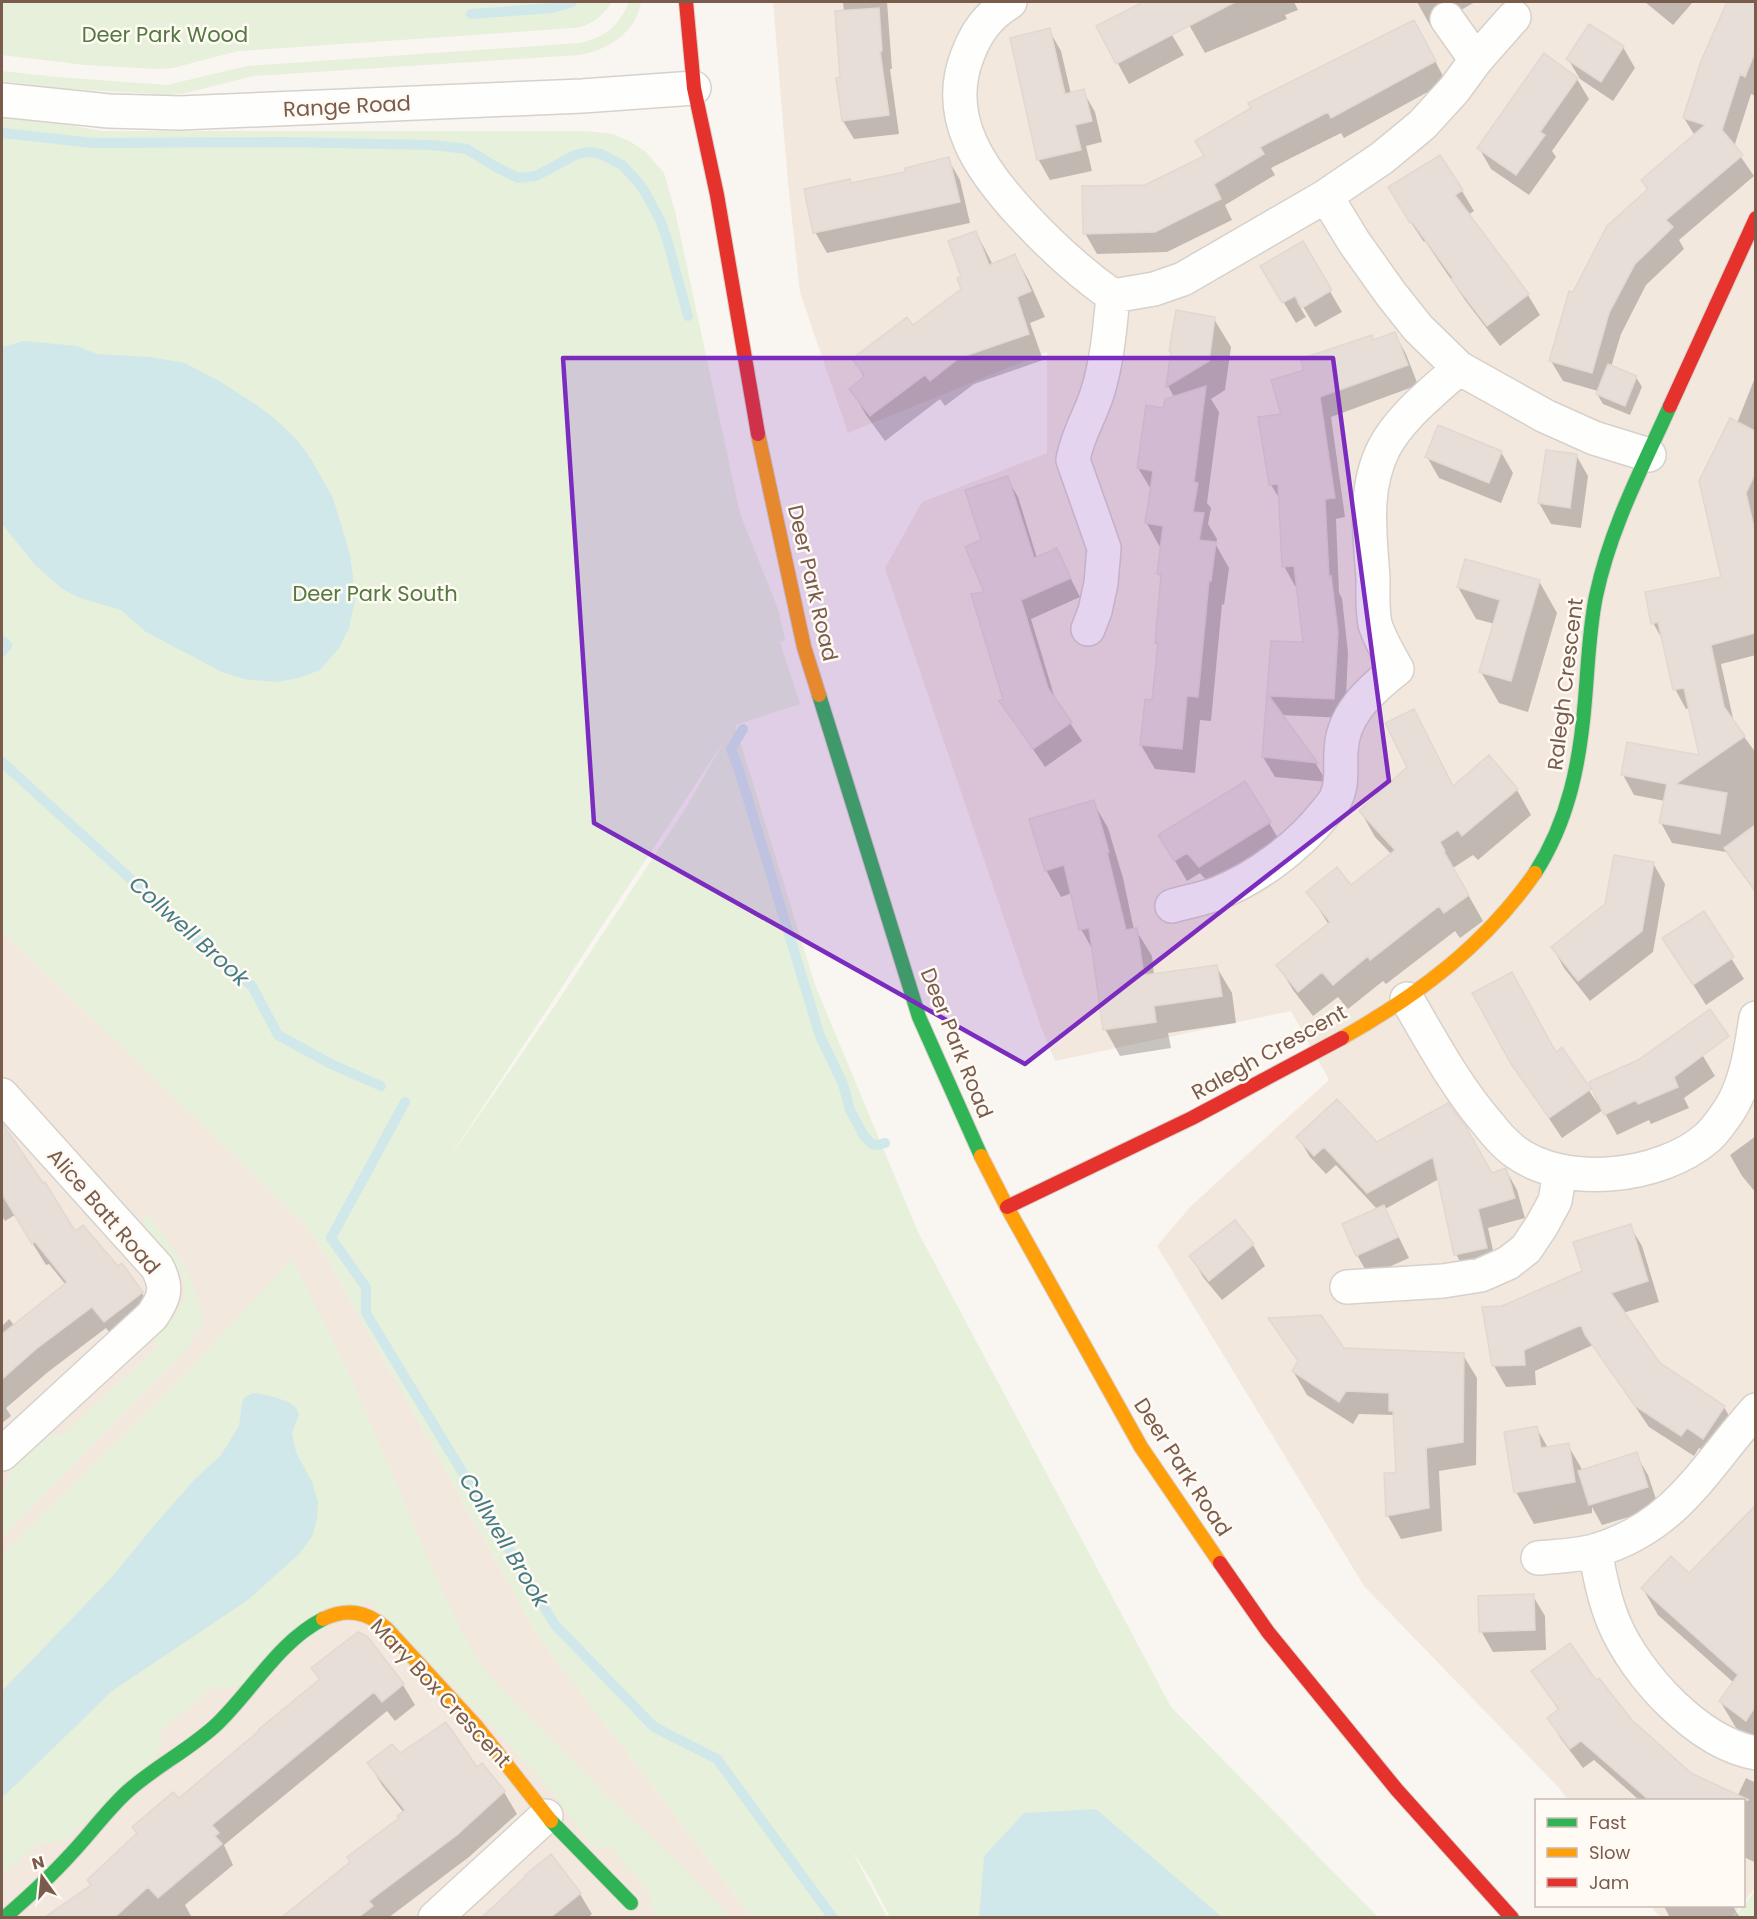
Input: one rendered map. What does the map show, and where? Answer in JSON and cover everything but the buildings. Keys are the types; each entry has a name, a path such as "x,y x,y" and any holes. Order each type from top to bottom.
{"street":[{"name":"Deer Park Road","path":"686,2 694,88 717,195 758,435 804,646 919,1017 974,1141 1007,1208 1141,1447 1268,1632 1397,1790 1512,1917"},
{"path":"1010,2 989,18 974,37 962,67 958,91 961,114 970,144 986,172 1040,234 1066,260 1113,296 1154,289 1183,279 1326,196 1382,158 1422,125 1514,17"},
{"path":"1447,19 1476,60"},
{"name":"Range Road","path":"2,100 109,111 180,113 582,96 694,88"},
{"path":"1326,196 1354,242 1391,294 1418,328 1459,368 1545,416 1594,438 1649,455"},
{"name":"Ralegh Crescent","path":"1007,1208 1240,1094 1407,999 1436,978 1473,945 1519,896 1548,851 1560,827 1581,749 1589,680 1592,620 1602,566 1619,519 1755,218"},
{"path":"1088,629 1095,611 1101,583 1104,548 1073,460 1076,445 1097,393 1109,335 1113,296"},
{"path":"1172,906 1216,894 1286,854 1315,825 1336,799 1342,779 1342,733 1355,710 1373,688 1397,669 1383,645 1375,622 1369,528 1370,492 1375,468 1386,446 1404,420 1459,368"},
{"path":"1407,999 1467,1097 1514,1152 1560,1172 1593,1175 1622,1174 1651,1167 1681,1154 1707,1138 1730,1109 1742,1083 1755,1017"},
{"name":"Alice Batt Road","path":"2,1095 157,1266 164,1279 164,1289 161,1302 152,1316 2,1454"},
{"path":"1347,1287 1443,1281 1481,1275 1508,1263 1526,1249 1542,1225 1555,1201 1560,1172"},
{"path":"1538,1558 1595,1551 1629,1539 1650,1527 1671,1511 1755,1410"},
{"path":"1595,1551 1602,1590 1614,1623 1625,1646 1638,1665 1687,1719 1714,1737 1755,1753"},
{"name":"Mary Box Crescent","path":"4,1917 68,1857 127,1791 215,1726 281,1653 302,1634 319,1621 345,1612 357,1611 378,1620 393,1634 484,1736 522,1782 546,1816 631,1903"},
{"path":"435,1917 546,1816"}],"highlighted area":[{"path":"563,358 1333,358 1389,781 1025,1064 594,823"}],"shaded area":[{"path":"773,2 1755,2 1756,1887 1745,1901 1745,1799 1567,1799 1364,1586 1157,1246 1191,1206 1329,1080 1291,1011 1055,1061 1041,1027 885,568 922,502 1047,453 1047,352 848,433 800,292 788,183"},
{"path":"2,931 303,1222 322,1249 538,1636 752,1917 2,1917"},
{"path":"1652,1907 1740,1907 1731,1918 1660,1917"}],"green space":[{"name":"Deer Park Wood","path":"2,2 612,2 596,20 574,28 238,51 173,68 158,69 85,65 2,55"},
{"path":"629,2 641,2 638,13 627,31 600,49 579,55 253,76 169,95 54,88 2,81 2,71 167,85 247,66 580,43 598,37 611,29"},
{"name":"Deer Park South","path":"2,113 101,131 585,131 613,134 646,152 664,173 675,211 740,514 778,609 785,640 780,642 800,704 735,725 815,985 918,1232 1171,1707 1378,1917 890,1917 851,1849 887,1917 752,1917 538,1636 322,1249 303,1222 2,931","holes":["726,738 686,808 556,1004 444,1166"]},
{"path":"145,1211 183,1264 196,1292 203,1326 191,1337 190,1346 2,1537 2,1489 9,1482 10,1465 43,1436 62,1435 155,1349 155,1332 173,1316 181,1305 184,1284 181,1274 168,1254 144,1230"},
{"path":"292,1259 355,1386 430,1563 462,1633 479,1662 504,1691 605,1794 681,1865 731,1917 659,1917 650,1906 651,1894 611,1848 592,1847 552,1792 369,1600 238,1686 211,1689 161,1731 158,1755 64,1842 37,1843 2,1876 2,1798 112,1691 248,1600 299,1554 312,1537 312,1482 296,1452 292,1433 299,1415 242,1403 239,1426 221,1455 195,1479 111,1578 2,1691 2,1555 184,1375"},
{"path":"1755,1891 1755,1917 1734,1917 1742,1907 1745,1907 1745,1903"}],"water":[{"path":"24,341 77,346 97,354 150,357 185,363 255,404 273,417 299,442 333,498 350,554 353,577 355,601 349,628 339,648 320,670 299,678 276,682 244,679 222,672 146,632 121,610 77,597 61,588 35,565 2,524 2,347"},
{"path":"253,1393 287,1402 298,1412 292,1433 296,1452 312,1482 318,1502 317,1519 312,1537 299,1554 248,1600 112,1691 2,1798 2,1691 111,1578 195,1479 221,1455 239,1426 244,1398"},
{"path":"1096,1809 1222,1917 979,1917 984,1856 1024,1813"}],"waterway":[{"path":"471,14 553,8 572,2"},
{"path":"2,133 93,143 280,142 432,145 467,149 518,178 536,176 575,155 587,152 601,154 622,165 639,183 660,220 688,316"},
{"name":"Collwell Brook","path":"2,641 7,645 2,652"},
{"path":"743,729 731,749 820,1036 843,1084 850,1110 864,1136 872,1144 885,1143"},
{"name":"Collwell Brook","path":"2,762 190,933 252,986 278,1035 331,1064 381,1086"},
{"name":"Collwell Brook","path":"405,1102 331,1238 366,1287 366,1313 555,1625 654,1727 717,1759 833,1918"}],"traffic: fast":[{"path":"1535,873 1556,832 1576,768 1583,723 1592,622 1602,571 1618,523 1670,406"},
{"path":"819,695 919,1017 981,1156"},
{"path":"4,1918 54,1871 128,1791 216,1725 292,1640 323,1619"},
{"path":"551,1821 631,1903"}],"traffic: slow":[{"path":"758,434 804,647 819,695"},
{"path":"1342,1038 1397,1004 1448,967 1494,924 1535,873"},
{"path":"981,1156 1141,1447 1220,1563"},
{"path":"323,1619 340,1613 356,1613 371,1618 386,1628 477,1727 551,1821"}],"traffic: jam":[{"path":"686,2 694,88 717,195 758,434"},
{"path":"1670,406 1756,218"},
{"path":"1007,1207 1192,1118 1342,1038"},
{"path":"1220,1563 1268,1632 1397,1790 1512,1918"}]}
